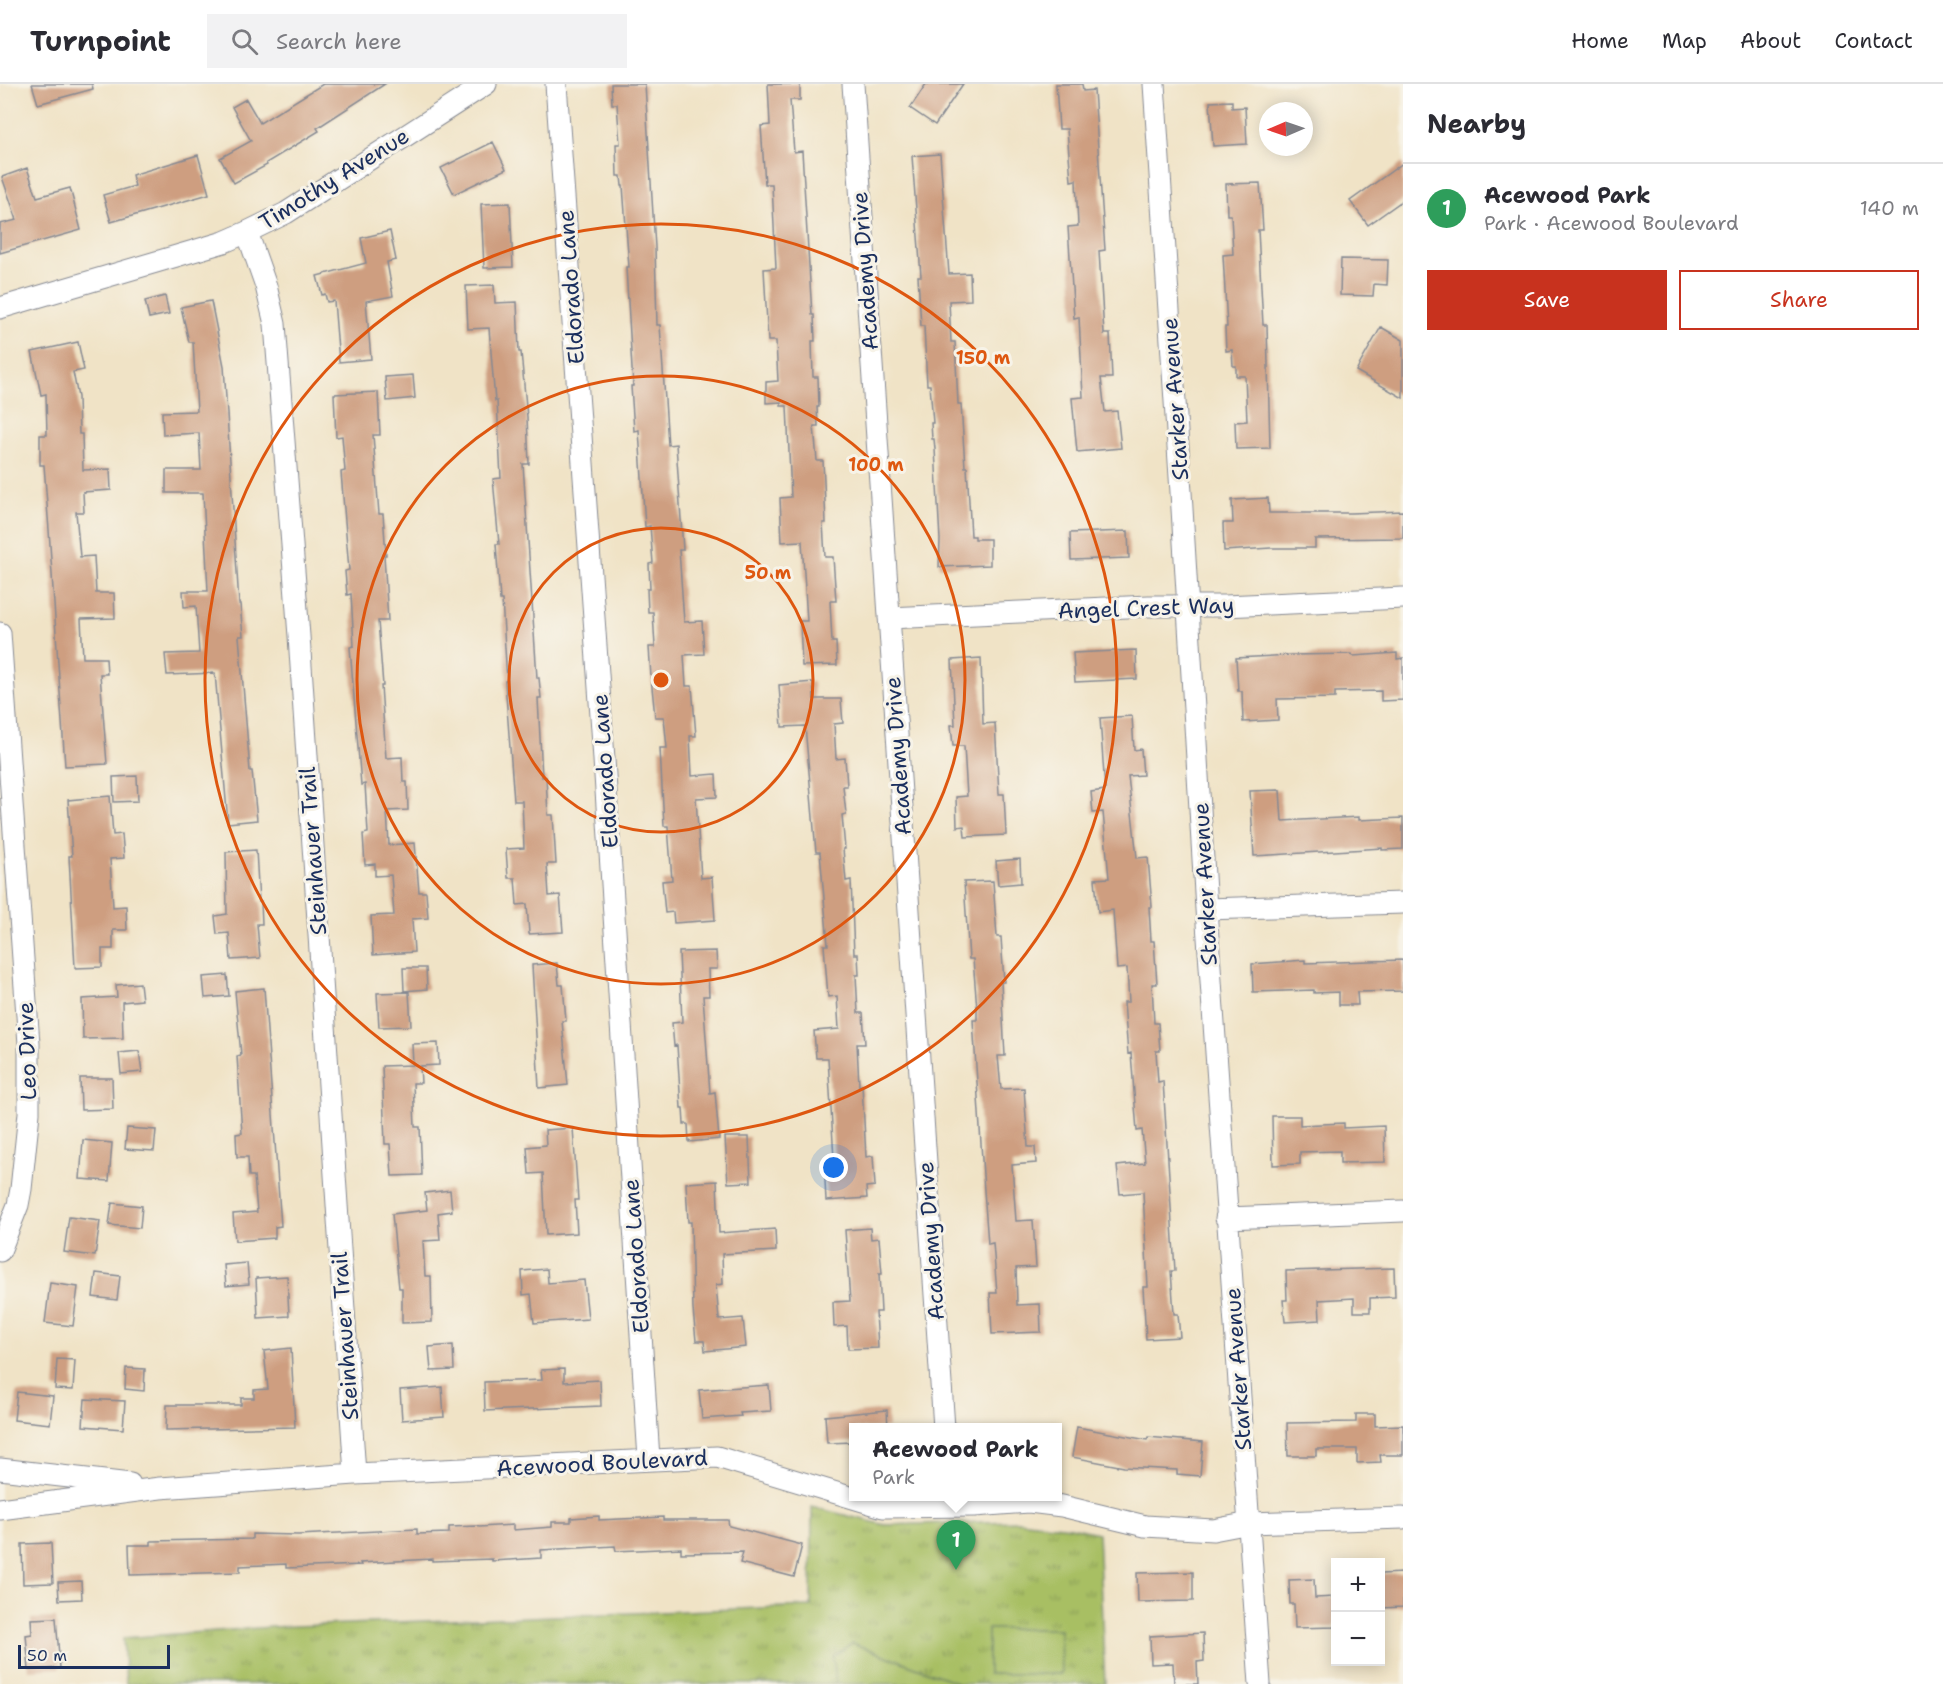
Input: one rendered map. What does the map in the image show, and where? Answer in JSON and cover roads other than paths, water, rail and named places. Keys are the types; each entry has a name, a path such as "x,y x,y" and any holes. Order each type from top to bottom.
{"street":[{"name":"Timothy Avenue","path":"0,308 224,242 248,232 286,213 486,84"},
{"name":"Eldorado Lane","path":"556,84 603,744 649,1459"},
{"name":"Academy Drive","path":"853,84 944,1423"},
{"name":"Starker Avenue","path":"1154,84 1181,492 1186,606 1221,1108 1226,1218 1260,1684"},
{"name":"Steinhauer Trail","path":"248,232 266,286 275,324 299,636 355,1474"},
{"name":"Angel Crest Way","path":"889,618 1403,598"},
{"name":"Leo Drive","path":"0,633 24,969 30,1089 21,1189 18,1205 0,1251"},
{"path":"1206,909 1403,903"},
{"path":"1226,1218 1403,1211"},
{"name":"Acewood Boulevard","path":"0,1509 160,1488 355,1474 523,1468 649,1459 717,1457 849,1497"},
{"name":"Acewood Boulevard","path":"0,1469 160,1488"},
{"name":"Acewood Boulevard","path":"863,1501 883,1507 951,1501 1029,1502 1062,1506 1145,1526 1213,1530 1250,1523 1403,1518"}],"place":[{"name":"Acewood Park","path":"956,1570"}]}
